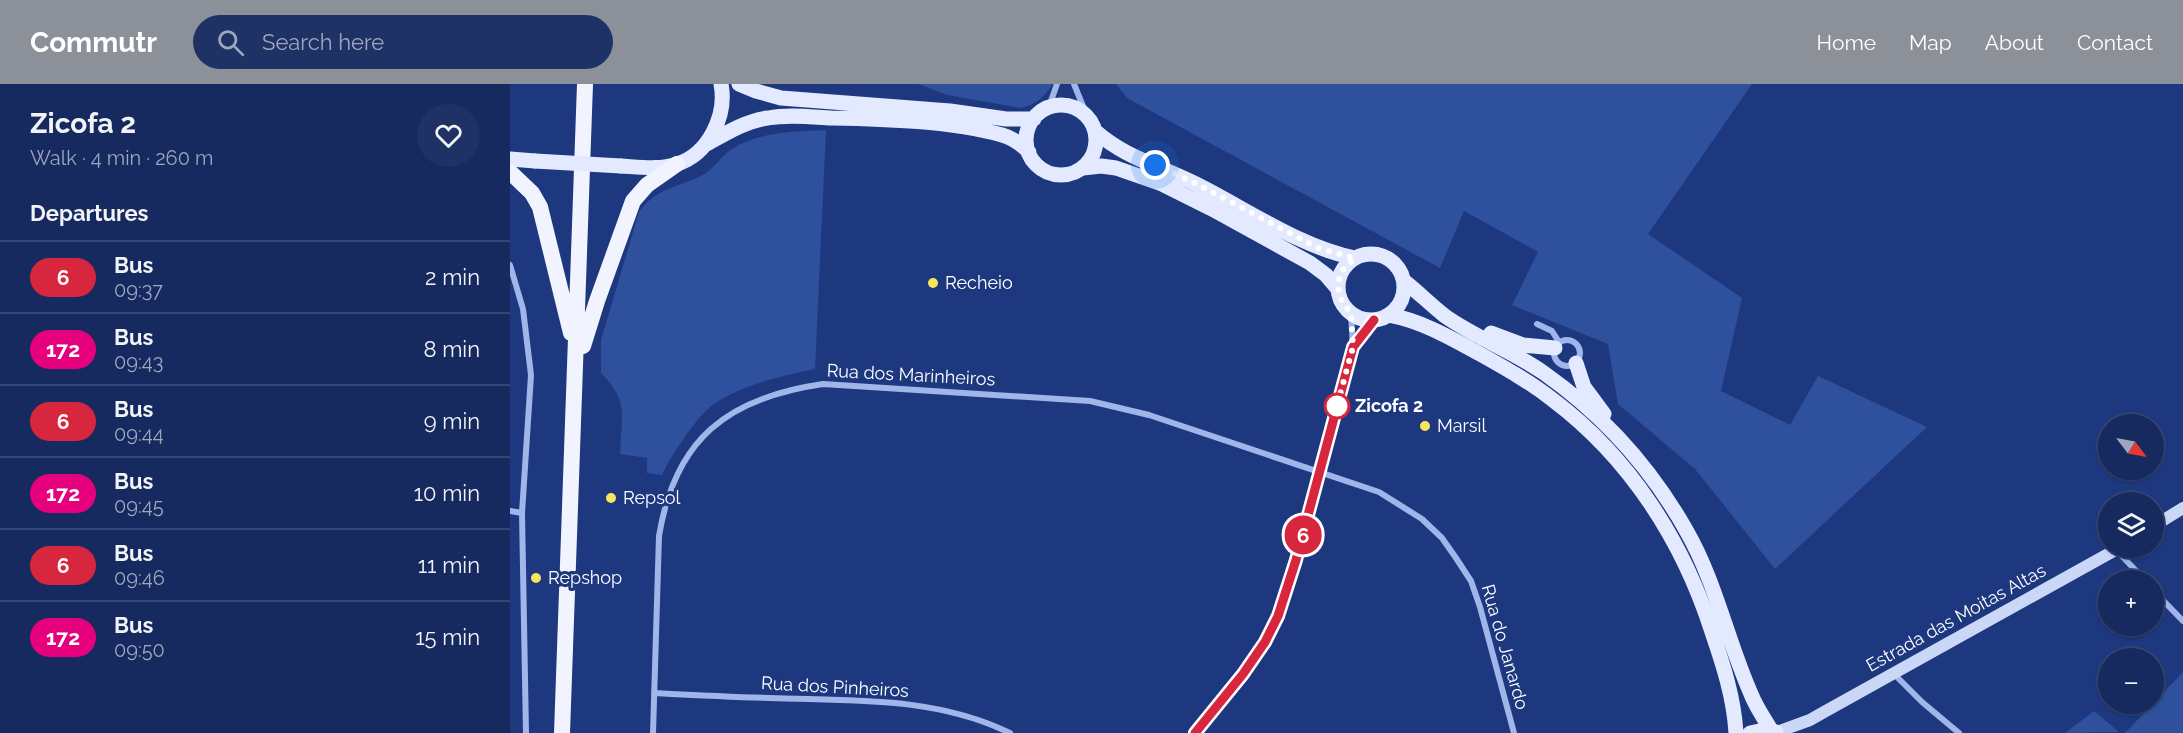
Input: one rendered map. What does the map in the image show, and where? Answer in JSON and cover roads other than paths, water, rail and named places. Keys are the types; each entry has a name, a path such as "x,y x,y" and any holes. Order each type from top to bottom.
{"highway":[{"path":"562,733 585,84"},
{"path":"571,733 590,84"},
{"path":"583,347 633,201 647,185 677,164"},
{"path":"510,172 532,193 540,207 569,322 575,376"}],"main road":[{"path":"705,145 719,118 721,84"},
{"path":"739,84 781,98 950,111 1006,119 1039,115 1056,106 1067,106 1087,116 1095,131 1128,155 1195,183 1320,249 1355,258"},
{"path":"1029,152 1027,138 1039,115"},
{"path":"510,159 621,166 656,167 677,164 689,159 705,145 747,123 768,117 860,118 959,128 1013,139 1029,152 1037,165 1052,174 1068,174 1083,168 1101,166 1122,169 1187,196 1310,262 1338,289"},
{"path":"1083,168 1094,151 1095,131"},
{"path":"1374,254 1384,256 1393,262 1404,281 1400,304 1389,315 1374,320 1362,319 1351,314 1342,303 1338,289 1340,274 1349,262 1355,258 1374,254"},
{"path":"1404,281 1439,311 1460,325 1526,362 1556,382 1595,414 1627,446"},
{"path":"1389,315 1406,318 1444,335 1530,383 1579,422 1610,451 1633,479 1667,528 1690,572 1723,667 1733,706 1736,733"},
{"path":"1460,325 1523,345 1557,345"},
{"path":"1576,363 1584,387 1674,510 1699,554 1716,594 1751,695 1776,732"},
{"path":"2164,520 2183,508"},
{"name":"Estrada das Moitas Altas","path":"1776,732 1810,720 2101,558"},
{"path":"1803,733 1810,720"},
{"path":"1750,733 1758,730 1776,732"}],"street":[{"path":"1039,115 1051,101 1057,84"},
{"path":"1074,84 1087,116"},
{"path":"510,265 523,309 531,375 522,513 526,733"},
{"path":"1195,733 1243,674 1265,642 1278,616 1293,570 1353,347 1351,314"},
{"path":"1353,347 1374,320"},
{"path":"1537,324 1552,331 1557,345 1554,357 1559,364 1568,366 1576,363 1580,355 1579,346 1572,341 1557,345"},
{"name":"Rua dos Marinheiros","path":"653,733 659,536 664,507 675,480 696,443 711,428 745,405 779,392 823,384 1090,401 1149,414 1319,471"},
{"name":"Rua do Janardo","path":"1319,471 1379,492 1422,519 1442,538 1471,581 1514,733"},
{"path":"510,511 522,513"},
{"path":"2125,558 2136,570"},
{"path":"2164,601 2183,621"},
{"path":"1894,674 1922,702 1959,733"},
{"name":"Rua dos Pinheiros","path":"654,693 875,700 943,709 975,718 1010,733"}],"place":[{"name":"Recheio","path":"933,283"},
{"name":"Zicofa 2","path":"1337,406"},
{"name":"Marsil","path":"1425,426"},
{"name":"Repsol","path":"611,498"},
{"name":"Repshop","path":"536,578"}]}
